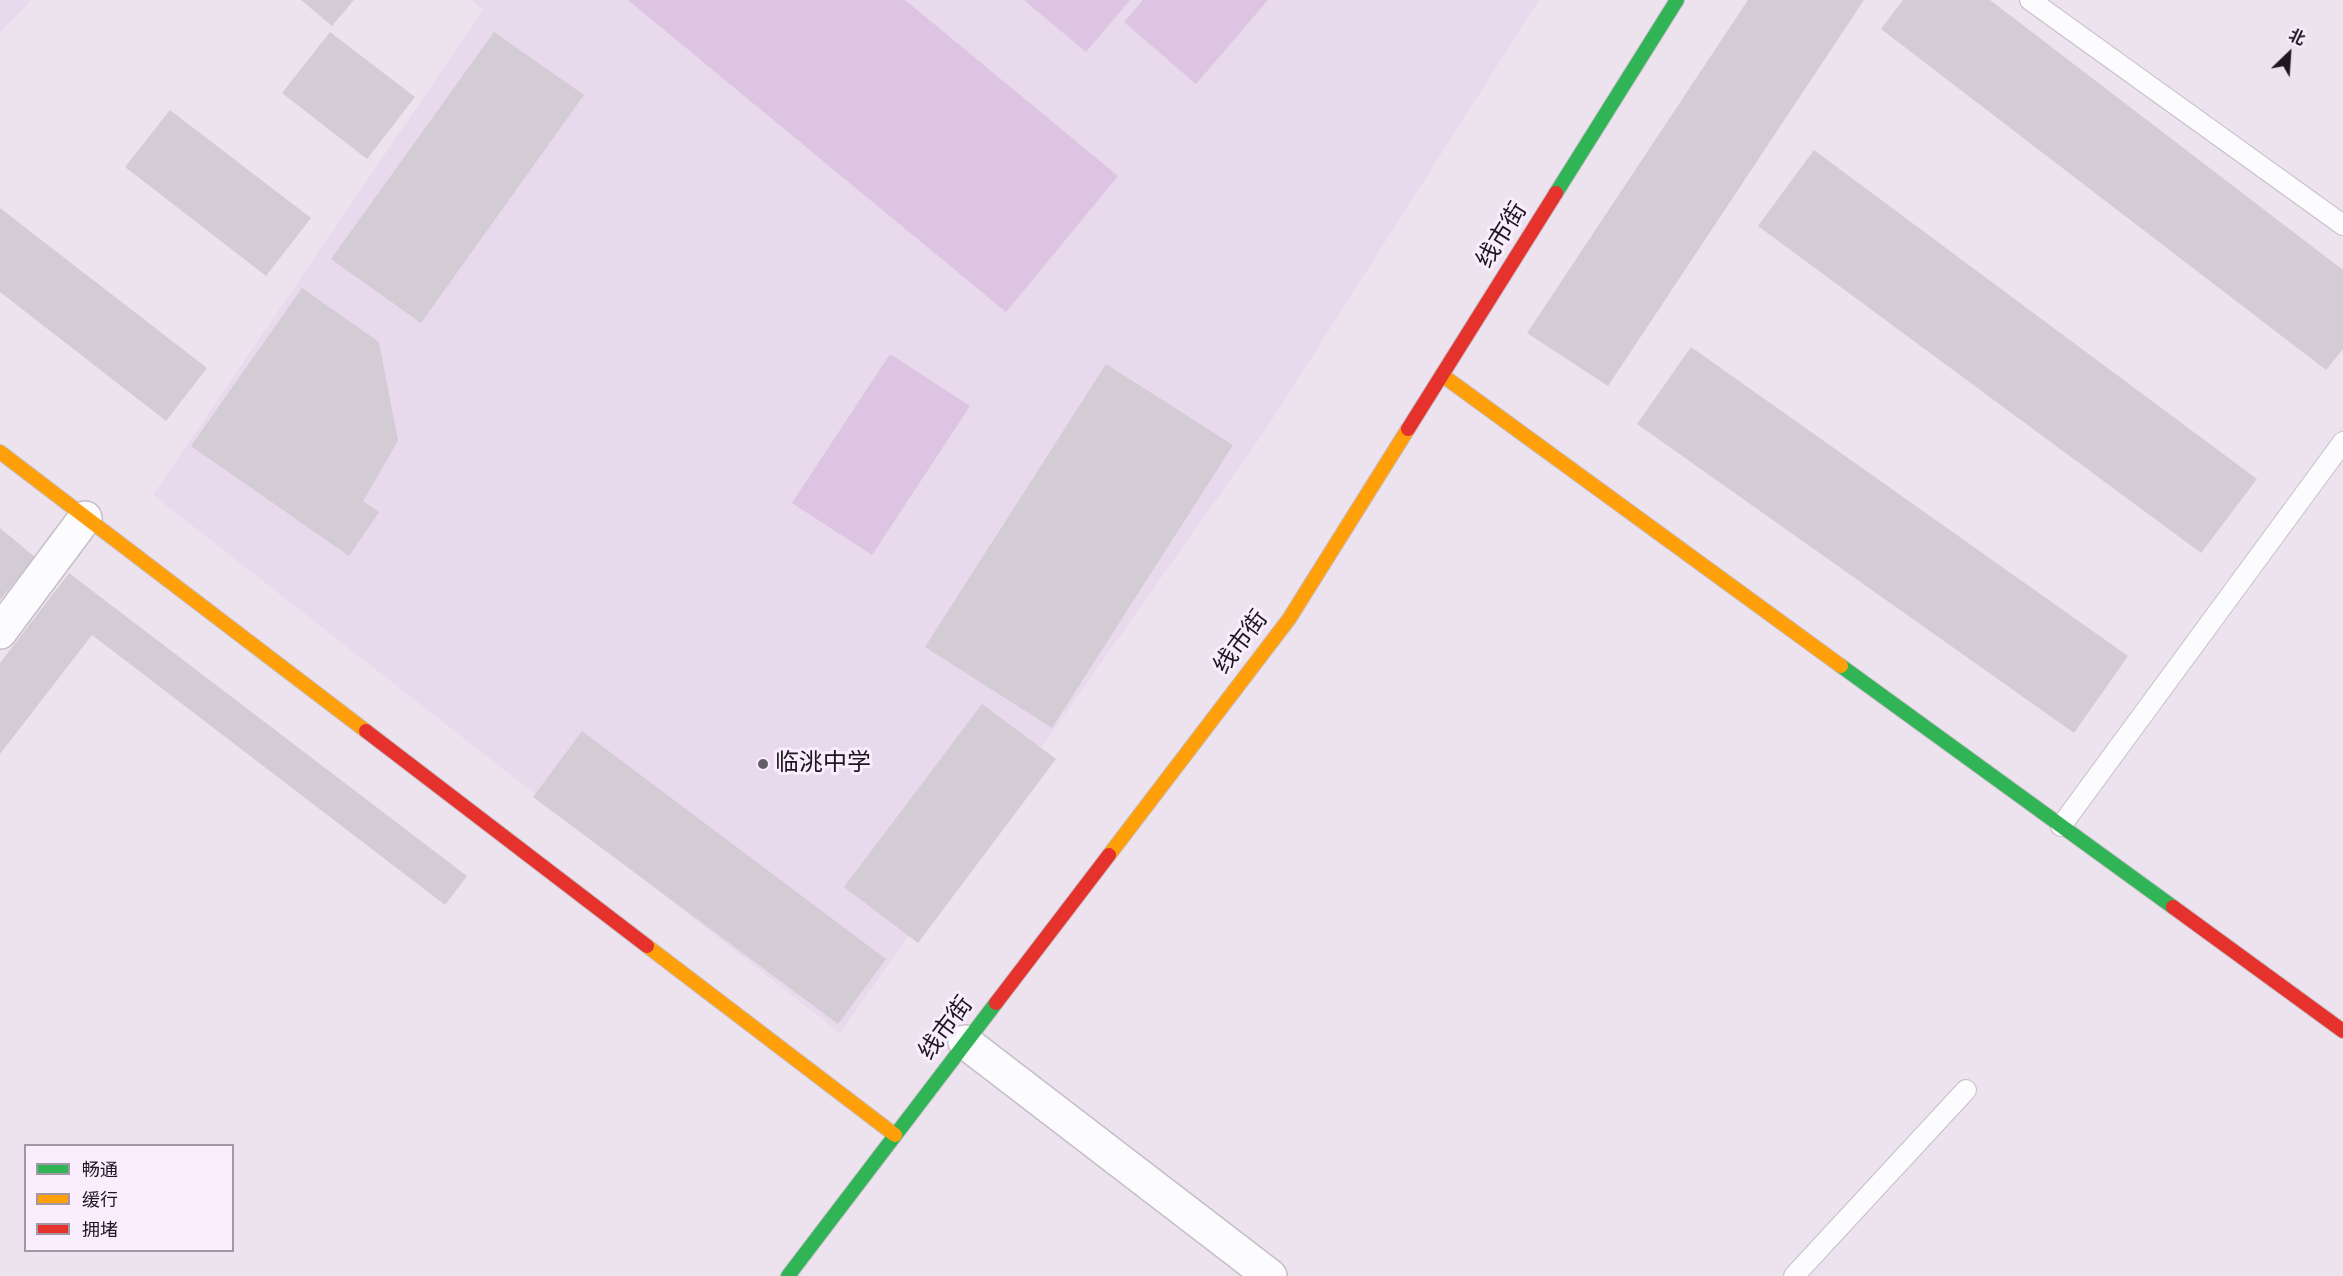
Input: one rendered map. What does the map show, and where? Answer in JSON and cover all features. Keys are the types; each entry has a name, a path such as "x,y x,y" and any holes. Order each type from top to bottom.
{"street":[{"name":"线市街","path":"788,1276 1289,619 1677,0"},
{"path":"1442,375 2343,1030"},
{"path":"0,453 895,1135"},
{"path":"0,632 86,518"},
{"path":"965,1042 1270,1276"}],"lane":[{"path":"2030,0 2343,225"},
{"path":"2061,826 2343,442"},
{"path":"1794,1276 1966,1090"}],"shaded area":[{"path":"0,0 31,0 0,33"},
{"name":"临洮中学","path":"472,0 1539,0 1266,429 840,1033 153,495 483,10"},
{"path":"628,0 905,0 1118,176 1006,312"},
{"path":"1024,0 1130,0 1086,52"},
{"path":"1143,0 1268,0 1196,84 1124,22"},
{"path":"890,354 970,406 872,555 792,503"}],"building":[{"path":"301,0 354,0 332,26"},
{"path":"1748,0 1864,0 1608,386 1527,333"},
{"path":"1903,0 1990,0 2343,270 2343,349 2326,370 1881,29"},
{"path":"330,32 415,97 367,159 282,93"},
{"path":"494,32 584,95 421,323 331,259"},
{"path":"170,110 311,218 266,276 125,167"},
{"path":"1814,150 2257,479 2201,553 1758,226"},
{"path":"0,208 207,368 166,421 0,292"},
{"path":"302,288 379,342 398,441 363,501 379,512 349,556 191,446"},
{"path":"1691,347 2128,656 2074,733 1637,424"},
{"path":"1106,364 1233,445 1052,728 925,647"},
{"path":"0,528 35,557 0,600"},
{"path":"69,573 467,876 445,905 92,635 0,754 0,663"},
{"path":"982,704 1056,759 918,943 844,887"},
{"path":"582,731 886,959 838,1024 533,797"}],"traffic: fast":[{"path":"1556,193 1677,0"},
{"path":"1841,666 2173,907"},
{"path":"788,1276 996,1003"}],"traffic: slow":[{"path":"1442,375 1841,666"},
{"path":"1109,855 1289,619 1408,429"},
{"path":"0,452 366,731"},
{"path":"647,946 895,1135"}],"traffic: jam":[{"path":"1408,429 1556,193"},
{"path":"366,731 647,946"},
{"path":"996,1003 1109,855"},
{"path":"2173,907 2343,1031"}],"place":[{"name":"临洮中学","path":"763,764"}]}
